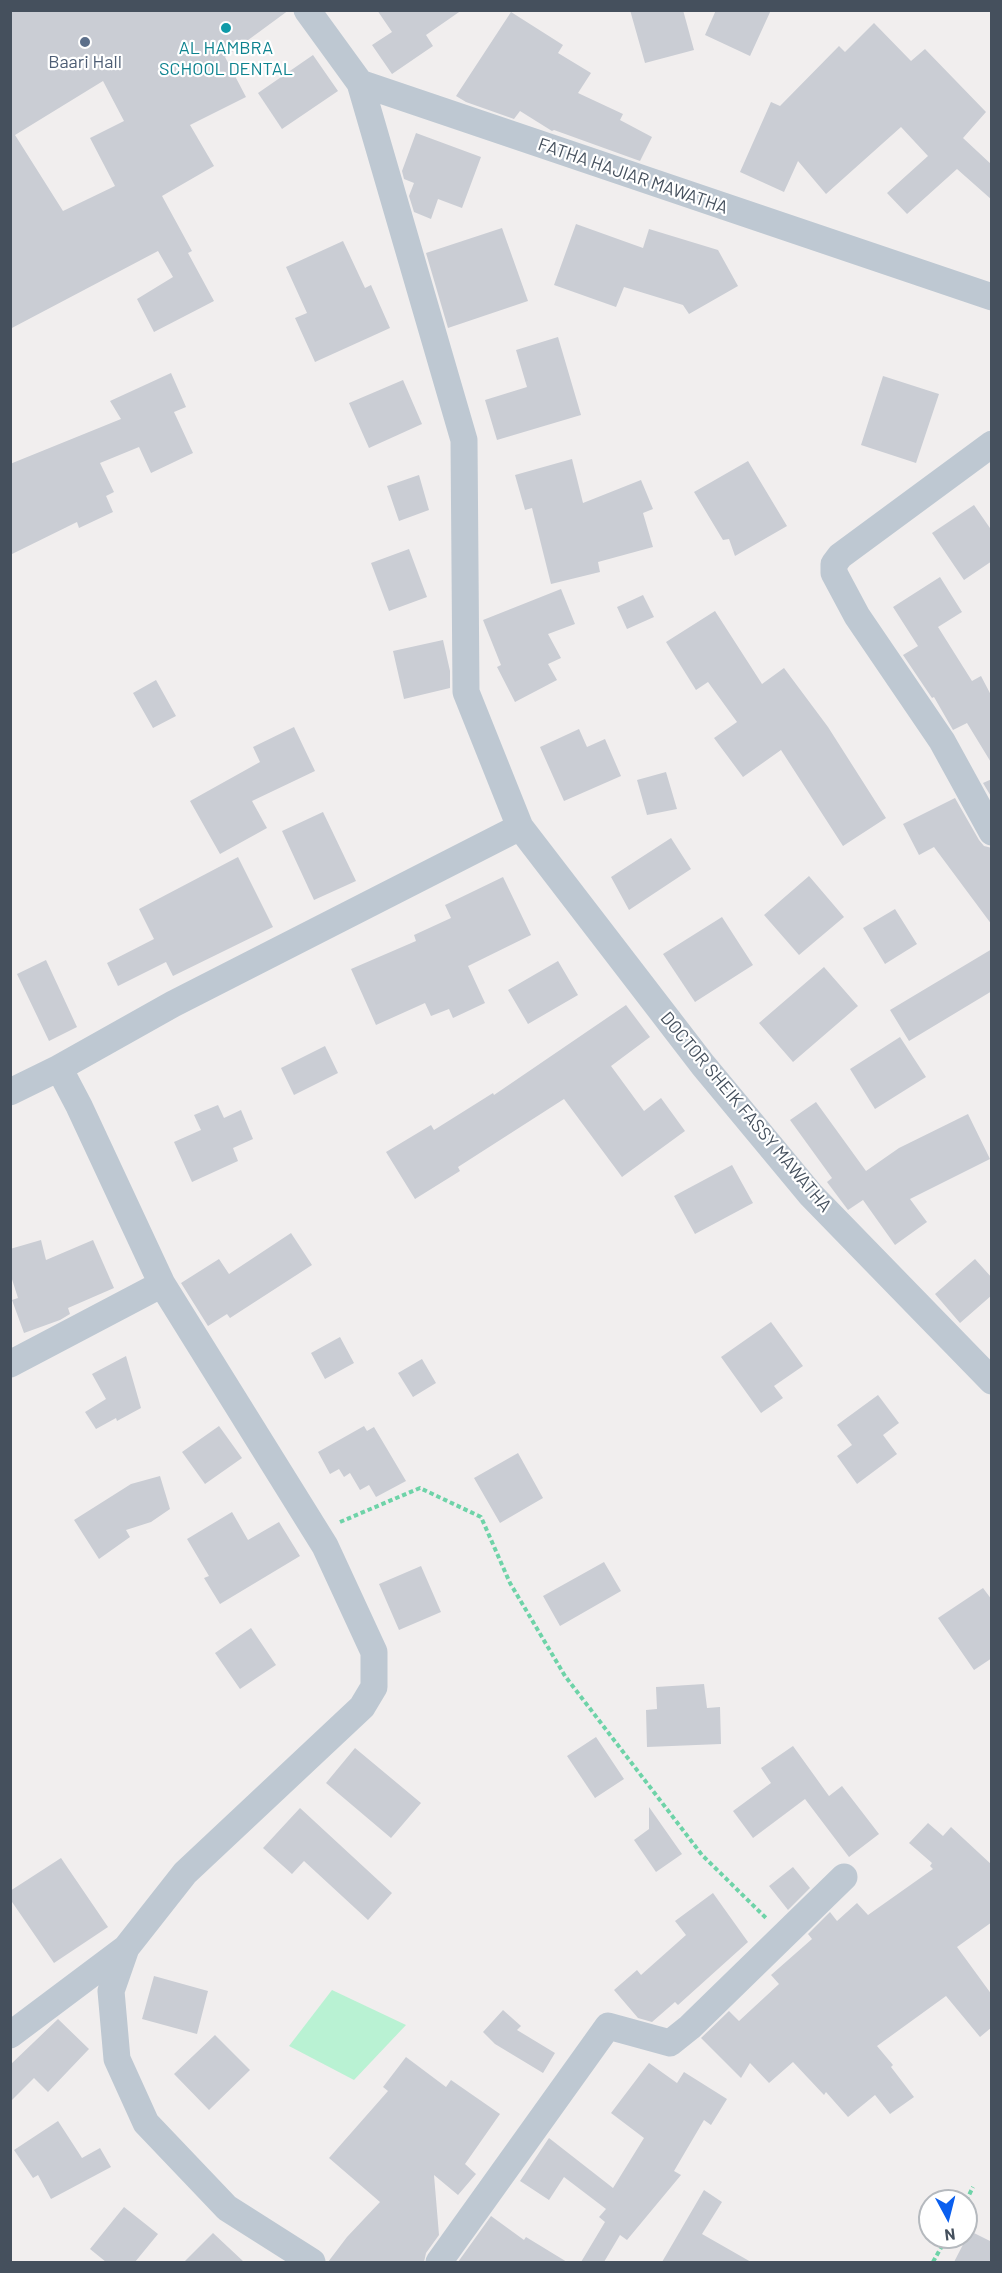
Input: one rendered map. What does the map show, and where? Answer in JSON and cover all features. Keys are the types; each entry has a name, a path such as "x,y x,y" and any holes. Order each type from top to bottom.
{"street":[{"path":"307,10 360,83"},
{"name":"FATHA HAJIAR MAWATHA","path":"360,83 992,297"},
{"name":"DOCTOR SHEIK FASSY MAWATHA","path":"360,83 464,440 466,692 520,827 703,1065 811,1196 992,1381"},
{"path":"992,444 840,556 834,564 834,573 857,616 942,741 992,832"},
{"path":"10,1092 59,1068 173,1004 520,827"},
{"path":"10,2036 126,1948 185,1873 362,1707 374,1687 374,1652 325,1546 162,1284 59,1068"},
{"path":"10,1364 162,1284"},
{"path":"439,2262 608,2026 670,2043 690,2027 844,1877"},
{"path":"126,1948 111,1991 117,2059 146,2123 227,2208 312,2262"}],"path":[{"path":"316,1532 420,1488 481,1517 510,1583 565,1676 702,1854 784,1936"}],"green space":[{"path":"332,1990 406,2025 354,2080 289,2046"}],"building":[{"path":"10,10 289,10 225,57 246,97 190,125 214,166 162,196 192,251 188,253 214,301 154,332 137,299 173,277 158,251 10,329","holes":["103,81 124,121 90,138 115,186 63,211 15,135"]},
{"path":"377,10 462,10 426,35 433,46 392,74 372,45 392,32"},
{"path":"630,10 683,10 694,50 645,63"},
{"path":"716,10 771,10 750,56 705,35"},
{"path":"511,12 563,45 558,53 591,73 578,93 623,114 620,120 652,137 640,161 552,131 520,111 514,119 466,102 456,96"},
{"path":"874,23 911,61 925,49 986,112 963,138 992,165 992,200 957,169 907,214 887,193 928,156 901,127 826,194 798,161 784,192 740,172 771,102 780,106 839,46 845,52"},
{"path":"313,55 338,91 282,129 258,93"},
{"path":"416,133 481,157 462,208 438,199 431,219 414,212 409,196 414,183 404,179 402,171"},
{"path":"576,224 643,248 649,229 718,250 738,286 689,314 683,305 624,287 616,307 554,285"},
{"path":"502,228 528,301 448,328 426,253"},
{"path":"343,241 365,288 371,285 390,328 315,362 295,318 307,313 286,267"},
{"path":"558,337 581,415 497,440 485,400 527,387 516,350"},
{"path":"171,373 186,407 174,412 193,453 151,473 139,447 100,463 114,492 106,496 113,512 79,528 77,522 10,555 10,464 121,419 110,401"},
{"path":"883,376 939,394 916,463 861,445"},
{"path":"403,380 422,424 369,448 349,403"},
{"path":"572,459 583,503 641,480 653,509 643,513 653,547 598,562 600,572 551,584 532,508 525,510 515,475"},
{"path":"748,461 787,526 735,556 729,539 723,540 694,492"},
{"path":"419,475 429,510 399,521 387,486"},
{"path":"974,505 992,531 992,561 964,580 932,533"},
{"path":"409,549 427,597 389,611 371,563"},
{"path":"940,577 962,612 938,627 972,681 981,676 992,697 992,764 967,723 953,730 934,697 932,698 903,655 918,646 893,607"},
{"path":"561,589 575,624 548,634 561,658 548,664 557,680 515,702 497,667 501,665 483,620"},
{"path":"643,595 654,617 627,629 617,607"},
{"path":"715,611 762,684 784,668 828,727 886,818 843,846 781,750 743,777 714,738 737,722 708,682 696,690 666,642"},
{"path":"443,640 450,671 450,688 404,699 393,651"},
{"path":"156,680 176,716 153,728 133,693"},
{"path":"294,727 315,771 252,801 267,828 220,854 190,801 260,762 253,747"},
{"path":"579,729 587,747 605,739 621,776 564,801 540,747"},
{"path":"666,772 677,809 647,815 637,780"},
{"path":"992,779 992,798 983,783"},
{"path":"955,798 979,840 984,846 992,848 992,925 934,847 919,855 903,824"},
{"path":"323,812 356,881 314,900 282,831"},
{"path":"671,838 691,869 629,910 611,877"},
{"path":"238,857 273,927 173,976 166,962 118,986 107,963 154,939 139,909"},
{"path":"809,876 844,917 799,955 764,915"},
{"path":"503,877 531,935 468,966 485,1003 453,1018 449,1009 431,1016 425,1003 376,1025 351,969 416,941 414,935 451,918 445,905"},
{"path":"895,909 917,944 885,964 863,928"},
{"path":"722,917 753,965 695,1002 663,954"},
{"path":"992,949 992,991 909,1041 890,1010"},
{"path":"46,960 77,1027 49,1041 17,974"},
{"path":"558,961 578,995 528,1024 508,990"},
{"path":"824,967 858,1006 793,1062 759,1023"},
{"path":"626,1005 650,1037 611,1066 644,1111 661,1098 685,1131 622,1177 564,1099 458,1167 460,1171 415,1199 386,1152 431,1125 434,1130 493,1093 494,1095"},
{"path":"900,1037 926,1077 875,1109 850,1069"},
{"path":"325,1046 338,1073 294,1095 281,1068"},
{"path":"816,1102 866,1171 899,1148 968,1114 990,1159 910,1199 927,1222 895,1245 863,1200 848,1210 827,1182 832,1178 790,1120"},
{"path":"218,1105 224,1118 241,1110 253,1139 233,1148 238,1161 192,1182 174,1142 201,1130 194,1115"},
{"path":"732,1165 753,1203 695,1234 674,1196"},
{"path":"291,1233 312,1265 230,1318 227,1314 208,1326 181,1283 219,1259 229,1274"},
{"path":"41,1240 46,1260 93,1240 114,1288 68,1308 70,1314 60,1320 24,1333 12,1300 18,1298 10,1273 10,1249"},
{"path":"975,1259 992,1278 992,1295 960,1323 935,1294"},
{"path":"771,1322 803,1366 774,1386 783,1398 761,1413 721,1357"},
{"path":"340,1337 354,1363 325,1379 311,1353"},
{"path":"126,1356 141,1408 96,1429 85,1412 106,1399 92,1374"},
{"path":"422,1359 436,1383 413,1397 398,1373"},
{"path":"878,1395 899,1423 883,1435 897,1454 857,1484 837,1456 852,1445 837,1425"},
{"path":"219,1426 242,1458 205,1484 182,1452"},
{"path":"364,1426 367,1431 374,1427 406,1481 376,1497 369,1485 360,1490 350,1473 344,1477 339,1469 330,1474 318,1452"},
{"path":"518,1453 543,1498 500,1523 474,1478"},
{"path":"160,1476 170,1509 151,1522 126,1530 130,1537 99,1559 74,1520 131,1484"},
{"path":"232,1512 248,1540 279,1522 300,1556 220,1604 204,1578 209,1576 187,1539"},
{"path":"604,1562 621,1591 560,1626 543,1596"},
{"path":"421,1566 441,1612 399,1630 379,1584"},
{"path":"983,1588 992,1600 992,1658 974,1670 938,1618"},
{"path":"251,1628 276,1665 240,1689 215,1653"},
{"path":"704,1684 707,1708 720,1707 721,1744 647,1747 646,1710 657,1709 656,1687"},
{"path":"596,1737 624,1779 595,1798 567,1756"},
{"path":"793,1746 829,1796 842,1786 879,1834 849,1857 805,1799 753,1838 733,1811 771,1783 761,1768"},
{"path":"355,1748 421,1803 391,1838 326,1783"},
{"path":"649,1807 682,1854 656,1872 634,1840 649,1829"},
{"path":"300,1808 392,1893 368,1920 304,1861 292,1874 263,1848"},
{"path":"928,1823 943,1836 951,1827 992,1865 992,1922 957,1947 992,1995 992,2027 980,2037 946,1996 877,2046 914,2097 890,2114 875,2095 848,2117 826,2092 824,2095 793,2062 769,2083 750,2063 741,2078 701,2038 729,2011 739,2021 779,1984 771,1975 812,1939 808,1934 830,1912 837,1921 857,1903 868,1915 933,1869 930,1866 932,1863 909,1843"},
{"path":"61,1858 108,1927 54,1963 10,1899 10,1891"},
{"path":"793,1867 810,1888 788,1910 769,1886"},
{"path":"713,1893 748,1942 678,2005 675,2002 652,2022 638,2018 614,1990 637,1970 641,1975 686,1935 675,1921"},
{"path":"154,1976 208,1991 197,2034 142,2019"},
{"path":"503,2010 521,2026 517,2030 555,2053 543,2073 495,2044 483,2032"},
{"path":"58,2019 89,2049 48,2092 34,2078 10,2102 10,2065"},
{"path":"215,2035 250,2070 209,2110 174,2074"},
{"path":"406,2057 446,2087 451,2080 500,2114 465,2164 476,2174 458,2195 434,2175 439,2235 426,2253 424,2262 328,2262 347,2237 380,2202 329,2158 388,2091 383,2087"},
{"path":"649,2063 677,2083 684,2072 727,2099 711,2125 704,2120 674,2171 681,2175 627,2240 620,2235 604,2262 581,2262 605,2222 599,2217 606,2209 564,2177 549,2200 520,2181 549,2138 613,2188 644,2138 611,2113"},
{"path":"58,2121 82,2158 100,2148 111,2167 51,2199 38,2175 33,2178 14,2150"},
{"path":"704,2190 722,2202 702,2234 751,2262 662,2262"},
{"path":"124,2207 158,2234 135,2262 106,2262 90,2249"},
{"path":"491,2216 524,2240 526,2237 567,2262 458,2262"},
{"path":"213,2233 244,2262 184,2262"},
{"path":"978,2235 992,2242 992,2262 954,2262 961,2249 978,2249"}],"place":[{"name":"AL HAMBRA SCHOOL DENTAL","path":"226,28"},
{"name":"Baari Hall","path":"85,42"}]}
